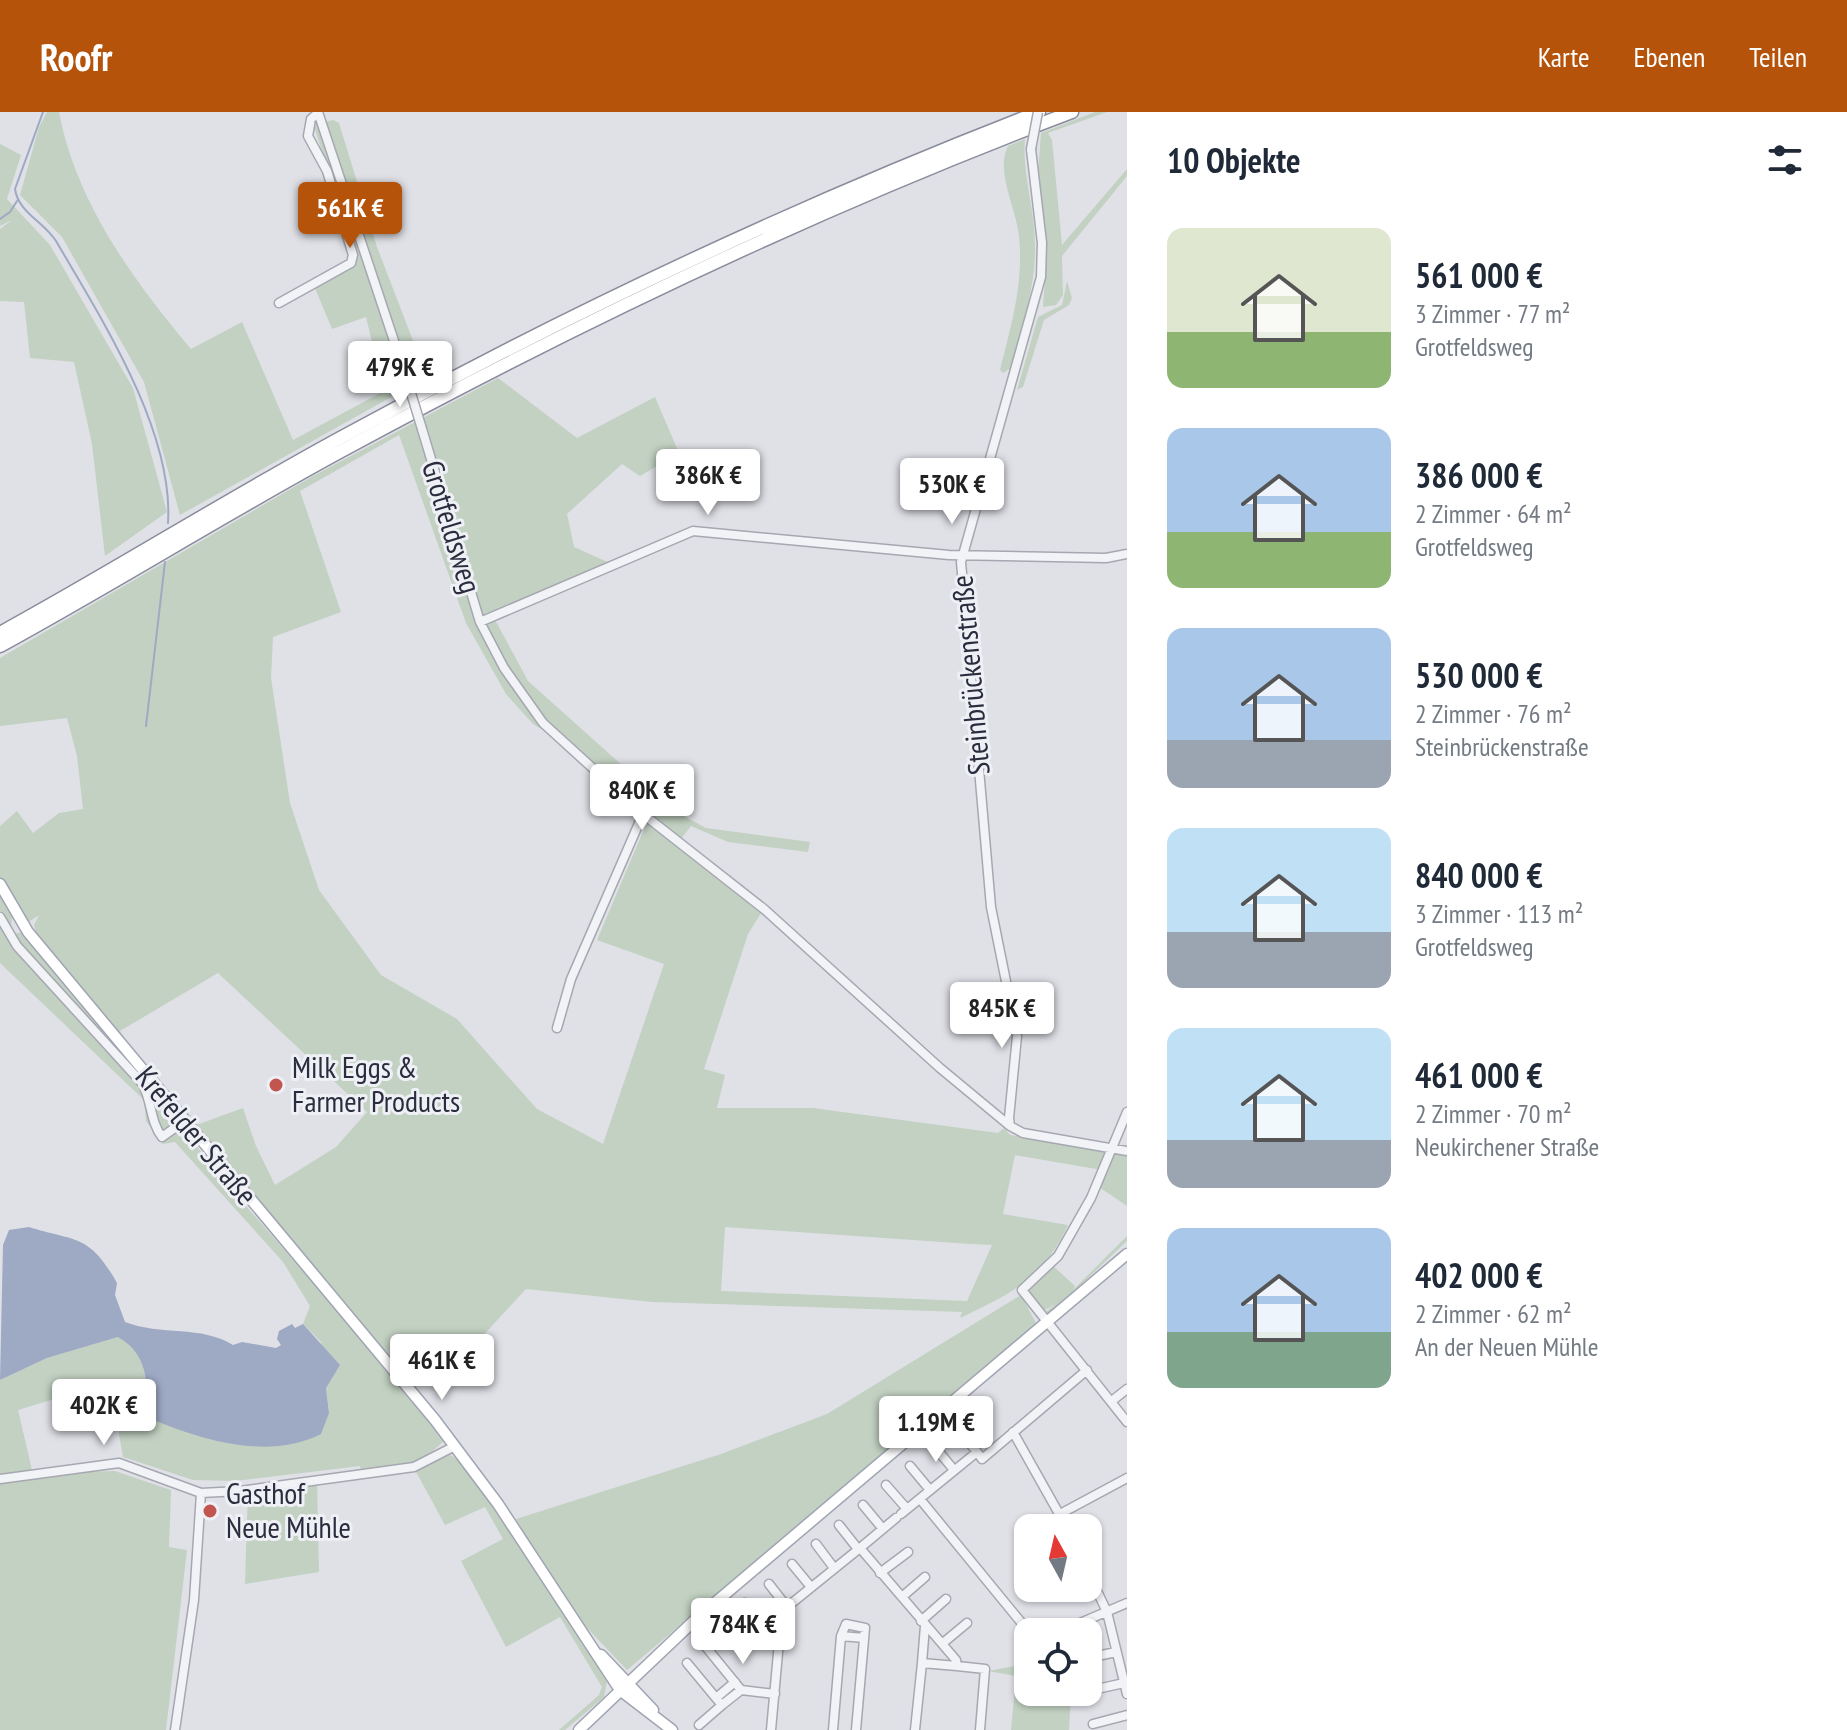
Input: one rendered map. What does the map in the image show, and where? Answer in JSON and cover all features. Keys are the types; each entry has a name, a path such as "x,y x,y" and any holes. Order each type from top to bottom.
{"highway":[{"path":"0,633 343,436 537,335 725,245 1038,112"},
{"path":"0,646 284,483 566,334 826,213 1072,112"}],"main road":[{"name":"Krefelder Straße","path":"0,884 28,932 455,1446 585,1639 624,1686 669,1728"},
{"path":"579,1730 697,1618 1127,1254"}],"street":[{"name":"Steinbrückenstraße","path":"1010,1126 1017,1036 991,907 961,554 1041,277 1042,243 1031,149 1038,112"},
{"name":"Grotfeldsweg","path":"279,303 351,263 353,255 327,171 308,136 311,119 318,113 407,380 480,622 504,668 543,723 643,814 764,909 940,1068 1010,1126"},
{"name":"Grotfeldsweg","path":"480,622 693,531 961,554 1106,558 1127,554"},
{"path":"557,1028 571,979 643,814"},
{"path":"0,917 17,946 142,1083 151,1098 155,1122 162,1137 183,1122"},
{"path":"1127,1112 1091,1198 1058,1256 1022,1290 1113,1400 1127,1422"},
{"path":"1010,1126 1023,1133 1113,1146 1127,1151"},
{"path":"955,1426 982,1459 1087,1370"},
{"path":"1113,1400 1127,1389"},
{"path":"1013,1432 1060,1514 1127,1478"},
{"path":"0,1479 119,1463 201,1493 414,1467 455,1446"},
{"path":"934,1446 954,1470"},
{"path":"771,1730 779,1642 787,1607 977,1452"},
{"path":"910,1466 930,1490"},
{"path":"886,1485 901,1514"},
{"path":"175,1730 194,1600 201,1493"},
{"path":"920,1499 1018,1618"},
{"path":"863,1505 883,1529"},
{"path":"839,1525 943,1643 957,1666"},
{"path":"816,1544 834,1568"},
{"path":"880,1573 908,1552"},
{"path":"792,1564 811,1587"},
{"path":"903,1596 925,1577"},
{"path":"769,1584 787,1607"},
{"path":"915,1730 923,1623 946,1599"},
{"path":"1102,1601 1127,1694"},
{"path":"745,1603 779,1642"},
{"path":"1093,1618 1127,1603"},
{"path":"943,1643 967,1623"},
{"path":"833,1730 841,1636 846,1624 863,1625 856,1730"},
{"path":"706,1647 738,1686 775,1694"},
{"path":"1102,1655 1116,1652"},
{"path":"687,1663 719,1702"},
{"path":"922,1663 985,1669 980,1730"},
{"path":"1102,1688 1124,1683"},
{"path":"699,1725 738,1686"},
{"path":"1093,1724 1127,1715"}],"green space":[{"path":"47,112 59,112 79,177 110,238 148,296 191,349 242,322 293,440 384,391 366,317 332,329 315,288 356,262 355,249 313,124 333,120 339,123 377,247 427,377 180,515 144,382 62,237 20,195 39,127"},
{"path":"1095,112 1107,112 1048,133 1052,140 1062,245 1127,169 1127,176 1062,256 1063,295 1056,305 1043,307 1047,249 1038,174 1041,133"},
{"path":"1025,139 1035,261 1011,368 1003,373 1000,370 1016,304 1020,270 1019,236 1005,178 1005,156 1008,146"},
{"path":"0,144 21,155 7,199 50,245 133,388 167,512 105,556 92,444 74,362 30,358 24,302 0,301 0,229 12,220 0,226"},
{"path":"1067,281 1072,298 1069,305 1044,320 1023,387 1017,390 1038,317 1062,305"},
{"path":"498,378 577,438 655,397 679,453 640,476 622,464 567,514 574,547 612,564 493,616 528,681 671,809 706,828 810,842 808,852 728,842 691,826 680,840 572,747 533,724 506,694 466,623 399,435 300,491 341,612 273,637 271,678 290,803 319,890 381,975 457,1019 537,1109 603,1144 664,964 597,940 647,822 763,910 748,934 704,1069 725,1075 717,1108 813,1108 998,1133 1004,1128 1010,1135 1106,1151 1102,1170 1015,1155 1003,1214 1068,1225 1047,1259 1024,1283 960,1318 962,1312 652,1302 526,1289 454,1367 407,1379 188,1128 243,1108 256,1146 275,1185 336,1147 367,1112 218,973 120,1031 168,1105 77,992 36,932 34,925 39,915 23,926 13,910 11,927 0,910 0,826 17,811 33,833 59,813 83,809 77,756 67,718 0,726 0,658 313,476","holes":["725,1227 992,1245 967,1301 721,1291"]},
{"path":"0,927 7,936 22,932 233,1191 402,1385 443,1442 414,1467 362,1473 360,1466 235,1481 193,1480 123,1457 110,1382 18,1410 32,1470 0,1476 0,1380 47,1358 118,1337 133,1349 142,1363 146,1400 329,1413 321,1342 303,1324 310,1306 283,1262 175,1142 163,1144 146,1121 144,1100 0,963"},
{"path":"1114,1150 1127,1156 1127,1206 1096,1185"},
{"path":"1127,1236 1127,1241 1048,1316 1044,1313 1056,1304 1043,1311 1027,1291 1051,1264 1075,1286 1073,1290"},
{"path":"1021,1295 1037,1325 627,1670 569,1609 516,1519 721,1454 827,1414"},
{"path":"450,1455 481,1488 504,1521 607,1681 604,1697 565,1730 559,1730 599,1695 602,1687 560,1617 506,1647 461,1561 503,1539 485,1507 445,1525 415,1470"},
{"path":"115,1471 171,1490 169,1547 187,1550 166,1730 0,1730 0,1484 80,1472"},
{"path":"317,1479 319,1572 245,1584 248,1490"},
{"path":"1014,1666 1014,1676 988,1671"},
{"path":"1014,1698 1014,1706 1070,1706 1069,1730 1011,1730"}],"water":[{"path":"29,1227 80,1242 98,1255 117,1283 115,1295 125,1322 153,1329 208,1335 233,1345 242,1342 276,1348 281,1345 277,1339 279,1331 292,1324 295,1328 303,1324 340,1365 326,1388 329,1413 321,1434 301,1442 259,1447 216,1441 156,1421 142,1364 130,1346 118,1337 47,1358 0,1380 3,1245 9,1230"}],"waterway":[{"path":"43,112 15,189 17,197 26,211 56,241 131,376 159,451 167,488 168,523"},
{"path":"0,219 10,212 17,201"},
{"path":"146,726 165,562"}],"place":[{"name":"Milk Eggs & Farmer Products","path":"276,1085"},
{"name":"Gasthof Neue Mühle","path":"210,1511"}]}
